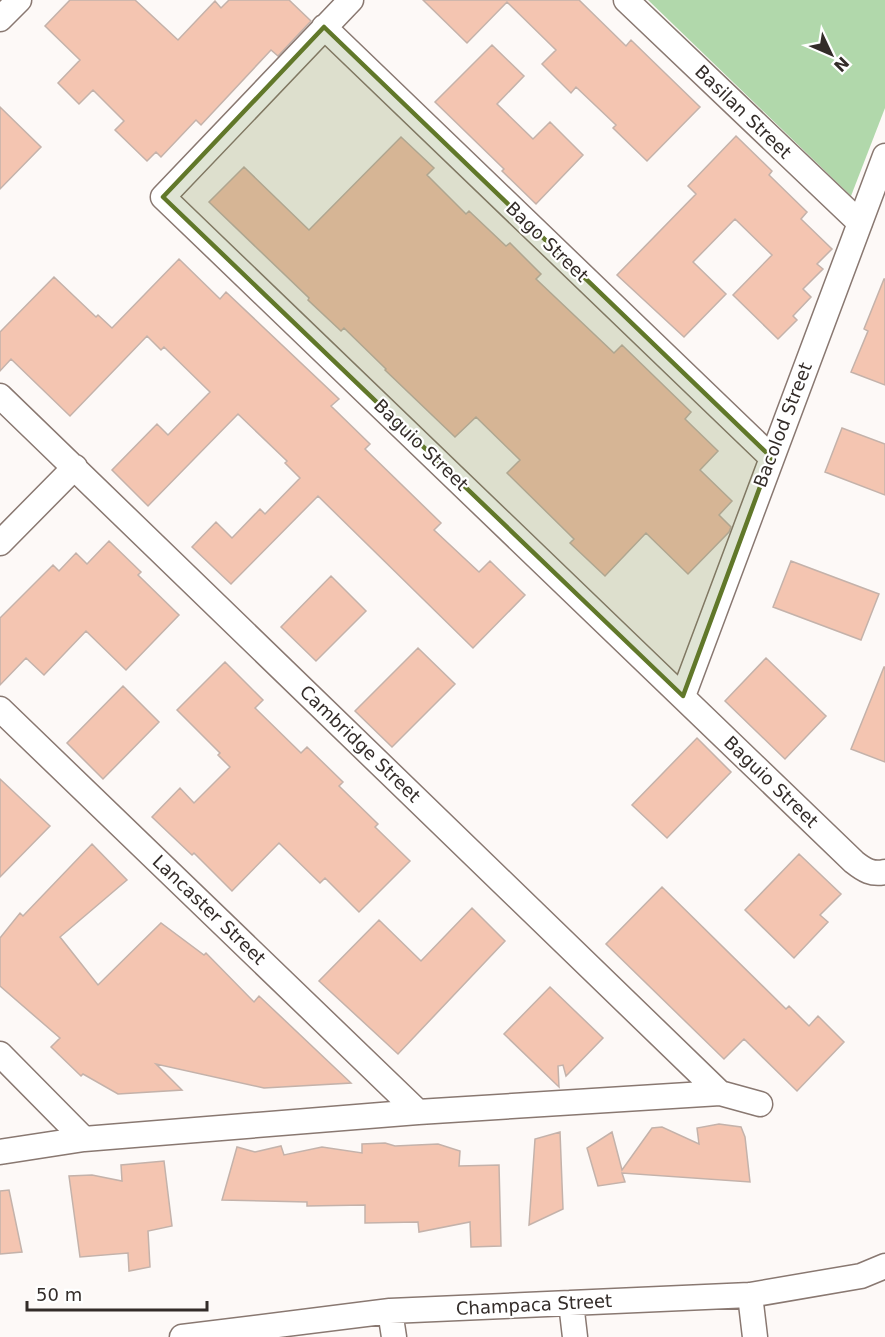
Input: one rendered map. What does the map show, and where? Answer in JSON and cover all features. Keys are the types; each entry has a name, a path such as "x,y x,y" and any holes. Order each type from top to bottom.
{"street":[{"path":"0,19 19,0"},
{"name":"Baguio Street","path":"351,0 164,196 854,862 865,871 882,873"},
{"name":"Basilan Street","path":"626,0 860,223"},
{"name":"Bago Street","path":"324,27 771,457"},
{"name":"Bacolod Street","path":"683,696 885,156"},
{"name":"Cambridge Street","path":"0,396 720,1093"},
{"path":"0,543 75,467"},
{"name":"Lancaster Street","path":"0,708 418,1112"},
{"path":"0,1054 84,1139"},
{"name":"Cambridge Street","path":"0,1152 84,1139 418,1112 720,1093 760,1104"},
{"name":"Champaca Street","path":"182,1337 390,1311 750,1295 861,1276 885,1266"},
{"path":"750,1295 755,1337"},
{"path":"571,1303 575,1337"},
{"path":"390,1311 394,1337"}],"highlighted area":[{"path":"324,27 771,457 683,696 163,197"}],"green space":[{"path":"648,0 885,0 885,108 851,196"}],"building":[{"path":"70,0 135,0 178,40 215,1 221,8 229,0 289,0 311,21 278,56 271,50 201,125 196,120 161,157 156,152 147,161 115,130 124,121 93,90 79,104 58,83 80,60 45,26"},
{"path":"423,0 579,0 626,46 631,40 700,107 647,161 613,128 616,125 576,87 571,93 542,64 556,50 507,2 467,43"},
{"path":"492,45 524,76 497,104 533,139 550,122 583,155 536,204 502,171 504,169 435,102"},
{"path":"0,107 41,147 0,189"},
{"path":"736,136 772,171 769,175 807,212 801,219 832,249 817,264 823,269 803,289 811,297 793,316 797,320 778,339 733,295 772,255 735,219 693,262 726,294 684,337 617,275 696,194 688,186"},
{"path":"401,137 434,168 427,175 466,214 469,211 506,246 510,243 541,274 536,279 614,353 622,345 691,412 685,419 718,451 700,470 732,501 719,515 731,527 729,532 688,574 646,533 605,576 570,543 574,539 507,473 520,460 476,417 455,437 344,328 341,331 308,300 309,298 209,202 244,167 309,230"},
{"path":"179,259 220,299 226,292 339,399 331,406 370,444 365,449 441,523 434,530 479,572 490,561 525,595 473,648 318,496 231,584 192,547 216,522 232,538 260,509 265,514 300,478 285,463 287,461 238,414 148,506 112,470 157,424 168,435 210,392 164,347 161,350 147,336 70,416 11,359 0,371 0,332 54,277 96,317 98,315 112,328"},
{"path":"884,279 885,385 851,372 868,331 864,329"},
{"path":"842,428 885,444 885,495 825,472"},
{"path":"109,541 141,572 138,575 179,615 126,670 86,631 44,675 26,658 0,685 0,618 53,565 59,571 76,553 87,564"},
{"path":"791,561 879,594 861,640 773,607"},
{"path":"331,576 366,611 316,661 281,627"},
{"path":"418,648 455,684 392,747 355,711"},
{"path":"766,658 826,716 785,759 725,701"},
{"path":"225,662 263,700 255,708 301,753 307,747 343,782 339,786 378,824 375,827 410,861 359,912 325,878 320,883 279,843 232,891 194,853 192,855 152,817 180,788 194,803 230,767 218,755 220,753 177,710"},
{"path":"885,667 885,762 851,749"},
{"path":"123,686 159,722 103,779 67,743"},
{"path":"697,738 731,772 667,838 632,805"},
{"path":"0,779 50,826 0,877"},
{"path":"92,844 127,880 60,937 98,985 161,923 204,955 206,953 254,1002 259,996 351,1083 264,1088 156,1064 182,1090 118,1094 83,1074 81,1076 51,1047 60,1038 0,986 0,938 20,913 23,916"},
{"path":"799,854 841,894 820,915 828,922 794,958 745,910"},
{"path":"662,887 786,1009 789,1006 809,1026 818,1016 844,1042 797,1091 744,1039 724,1059 606,944"},
{"path":"472,908 505,941 398,1054 319,981 379,920 421,961"},
{"path":"550,987 603,1038 566,1076 563,1065 558,1066 559,1087 504,1034"},
{"path":"719,1124 741,1127 745,1137 750,1182 622,1173 625,1182 598,1186 587,1148 612,1132 622,1170 652,1128 662,1127 699,1144 697,1128"},
{"path":"560,1132 563,1209 529,1225 535,1139"},
{"path":"385,1143 395,1146 438,1144 460,1151 459,1166 499,1165 501,1246 471,1247 470,1222 419,1232 418,1222 365,1223 365,1205 307,1206 307,1202 222,1200 237,1147 255,1152 281,1146 284,1155 322,1147 362,1153 362,1144"},
{"path":"164,1161 172,1226 148,1231 150,1267 129,1271 128,1253 80,1257 69,1176 92,1175 122,1181 121,1165"},
{"path":"9,1190 22,1252 0,1254 0,1191"}]}
